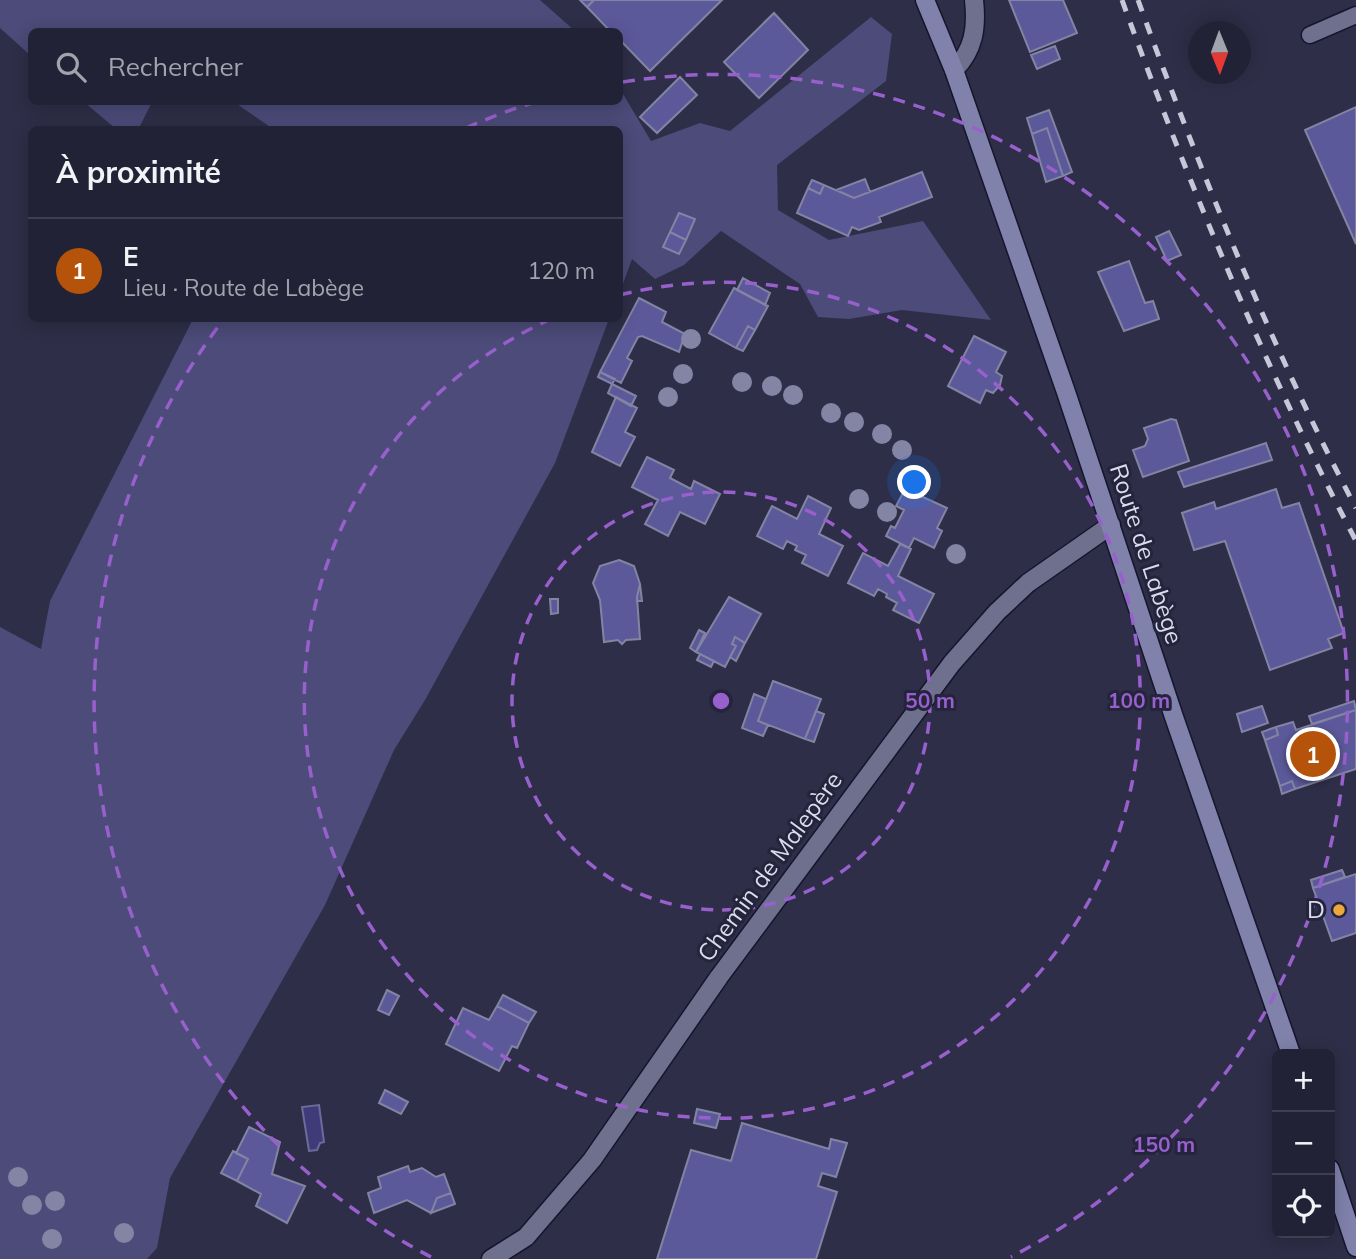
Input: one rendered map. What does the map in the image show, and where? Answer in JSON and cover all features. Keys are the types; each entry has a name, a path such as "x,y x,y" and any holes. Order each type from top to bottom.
{"main road":[{"name":"Route de Labège","path":"925,0 954,70 1289,1049"},
{"path":"1332,1175 1356,1247"}],"street":[{"path":"954,70 968,56 975,29 974,0"},
{"name":"Chemin de Malepère","path":"491,1259 526,1237 592,1160 719,977 952,663 1028,583 1111,526"}],"lane":[{"path":"1310,35 1356,15"}],"shaded area":[{"path":"0,0 540,0 572,28 28,28 28,53 0,28"},
{"path":"871,17 892,34 886,81 777,165 778,210 829,240 923,221 991,320 902,310 849,319 818,317 800,284 721,231 684,265 655,279 632,259 623,284 623,126 269,126 238,105 623,105 623,94 651,141 700,123 730,131"},
{"path":"88,105 150,105 140,126 112,126"},
{"path":"191,322 608,322 555,463 425,700 394,750 325,905 170,1178 157,1248 147,1259 0,1259 0,627 41,649 50,601"},
{"path":"319,1105 324,1142 320,1143 317,1150 309,1151 302,1107"}],"building":[{"path":"580,0 594,0 587,7"},
{"path":"594,0 722,0 650,71 623,43 623,28 607,28 587,7"},
{"path":"1009,0 1063,0 1077,33 1030,52"},
{"path":"774,13 808,50 759,98 724,62"},
{"path":"1055,46 1060,59 1037,69 1031,55"},
{"path":"680,77 697,95 657,133 640,117"},
{"path":"1356,107 1356,244 1305,130"},
{"path":"1049,110 1072,172 1063,176 1047,128 1032,134 1027,118"},
{"path":"1047,128 1063,176 1046,182 1032,134"},
{"path":"922,172 932,197 879,217 881,222 859,230 852,227 848,236 797,213 808,188 820,194 824,185 854,198"},
{"path":"865,179 870,192 854,198 836,190"},
{"path":"812,180 824,185 820,194 808,188"},
{"path":"679,213 695,219 686,240 670,232"},
{"path":"1169,231 1181,255 1167,261 1156,237"},
{"path":"670,232 686,240 679,254 663,247"},
{"path":"1129,261 1145,303 1153,301 1159,319 1124,331 1098,272"},
{"path":"743,278 770,293 765,305 737,290"},
{"path":"734,288 768,306 755,330 748,326 736,348 709,333"},
{"path":"639,298 666,312 662,322 685,334 679,352 642,336 638,337 627,358 632,361 621,383 600,372"},
{"path":"748,326 755,330 743,351 736,348"},
{"path":"974,336 1006,352 996,372 1002,376 1000,385 993,393 986,390 980,403 948,386"},
{"path":"600,372 615,379 612,384 598,377"},
{"path":"612,384 636,396 631,406 608,393"},
{"path":"616,397 637,408 625,432 635,437 620,466 592,452"},
{"path":"1171,419 1176,420 1189,461 1143,477 1133,450 1145,446 1148,439 1144,428"},
{"path":"1266,443 1272,460 1184,487 1178,472"},
{"path":"647,457 674,470 670,478 691,489 694,481 720,494 705,524 680,512 668,536 645,524 658,500 632,487"},
{"path":"1276,489 1282,508 1299,503 1344,633 1328,639 1332,648 1270,670 1225,541 1194,550 1182,513 1214,502 1216,509"},
{"path":"912,492 947,508 937,528 942,531 934,548 914,538 909,548 886,536 891,526 895,528 904,510 896,506 903,493 911,496"},
{"path":"808,496 831,508 819,534 843,546 828,576 802,563 806,555 795,550 797,546 787,541 783,549 757,536 772,506 797,519"},
{"path":"900,544 911,549 898,576 934,594 919,623 893,610 897,603 886,597 887,594 878,589 874,596 848,583 863,553 888,566"},
{"path":"619,560 634,566 640,584 637,597 640,639 626,640 622,644 618,640 604,642 600,600 593,583 600,566"},
{"path":"640,584 642,601 637,601 637,597"},
{"path":"729,597 761,614 745,643 735,637 732,644 736,646 725,667 696,652"},
{"path":"550,599 558,599 558,613 551,614"},
{"path":"699,630 705,633 696,652 690,648"},
{"path":"735,637 745,643 736,661 730,657 736,646 732,644"},
{"path":"700,654 714,661 711,667 697,660"},
{"path":"773,681 821,699 805,739 758,721"},
{"path":"754,694 766,699 758,721 768,725 763,736 742,728"},
{"path":"1354,701 1356,710 1312,724 1309,716"},
{"path":"1262,706 1268,723 1242,732 1237,714"},
{"path":"1356,710 1356,769 1295,789 1292,781 1280,786 1265,740 1278,735 1276,727 1293,722 1296,730"},
{"path":"816,711 824,714 814,742 805,739"},
{"path":"1276,727 1278,735 1265,740 1262,732"},
{"path":"1292,781 1295,789 1282,794 1280,786"},
{"path":"1342,870 1345,877 1313,888 1311,880"},
{"name":"D","path":"1356,874 1356,933 1332,941 1313,888"},
{"path":"387,990 399,996 389,1015 378,1010"},
{"path":"503,995 536,1012 529,1023 497,1006"},
{"path":"497,1006 529,1023 517,1048 512,1046 499,1071 446,1044 463,1008 489,1020"},
{"path":"385,1090 408,1102 401,1114 379,1103"},
{"path":"697,1109 720,1114 716,1128 694,1123"},
{"path":"742,1123 829,1149 831,1139 847,1143 836,1177 822,1173 818,1186 837,1192 816,1259 657,1259 691,1150 731,1161"},
{"path":"249,1127 280,1142 272,1174 305,1186 287,1223 256,1206 261,1194 237,1181 248,1159 236,1153"},
{"path":"233,1151 248,1159 237,1181 221,1173"},
{"path":"408,1166 410,1172 422,1168 436,1177 444,1174 451,1193 437,1198 431,1213 407,1200 374,1213 368,1193 381,1188 378,1177"},
{"path":"451,1193 455,1204 431,1213 437,1198"}],"railway":[{"path":"1122,0 1201,206 1259,342 1356,541"},
{"path":"1138,0 1238,258 1295,384 1356,508"}],"place":[{"name":"E","path":"1313,754"},
{"name":"D","path":"1339,910"}]}
